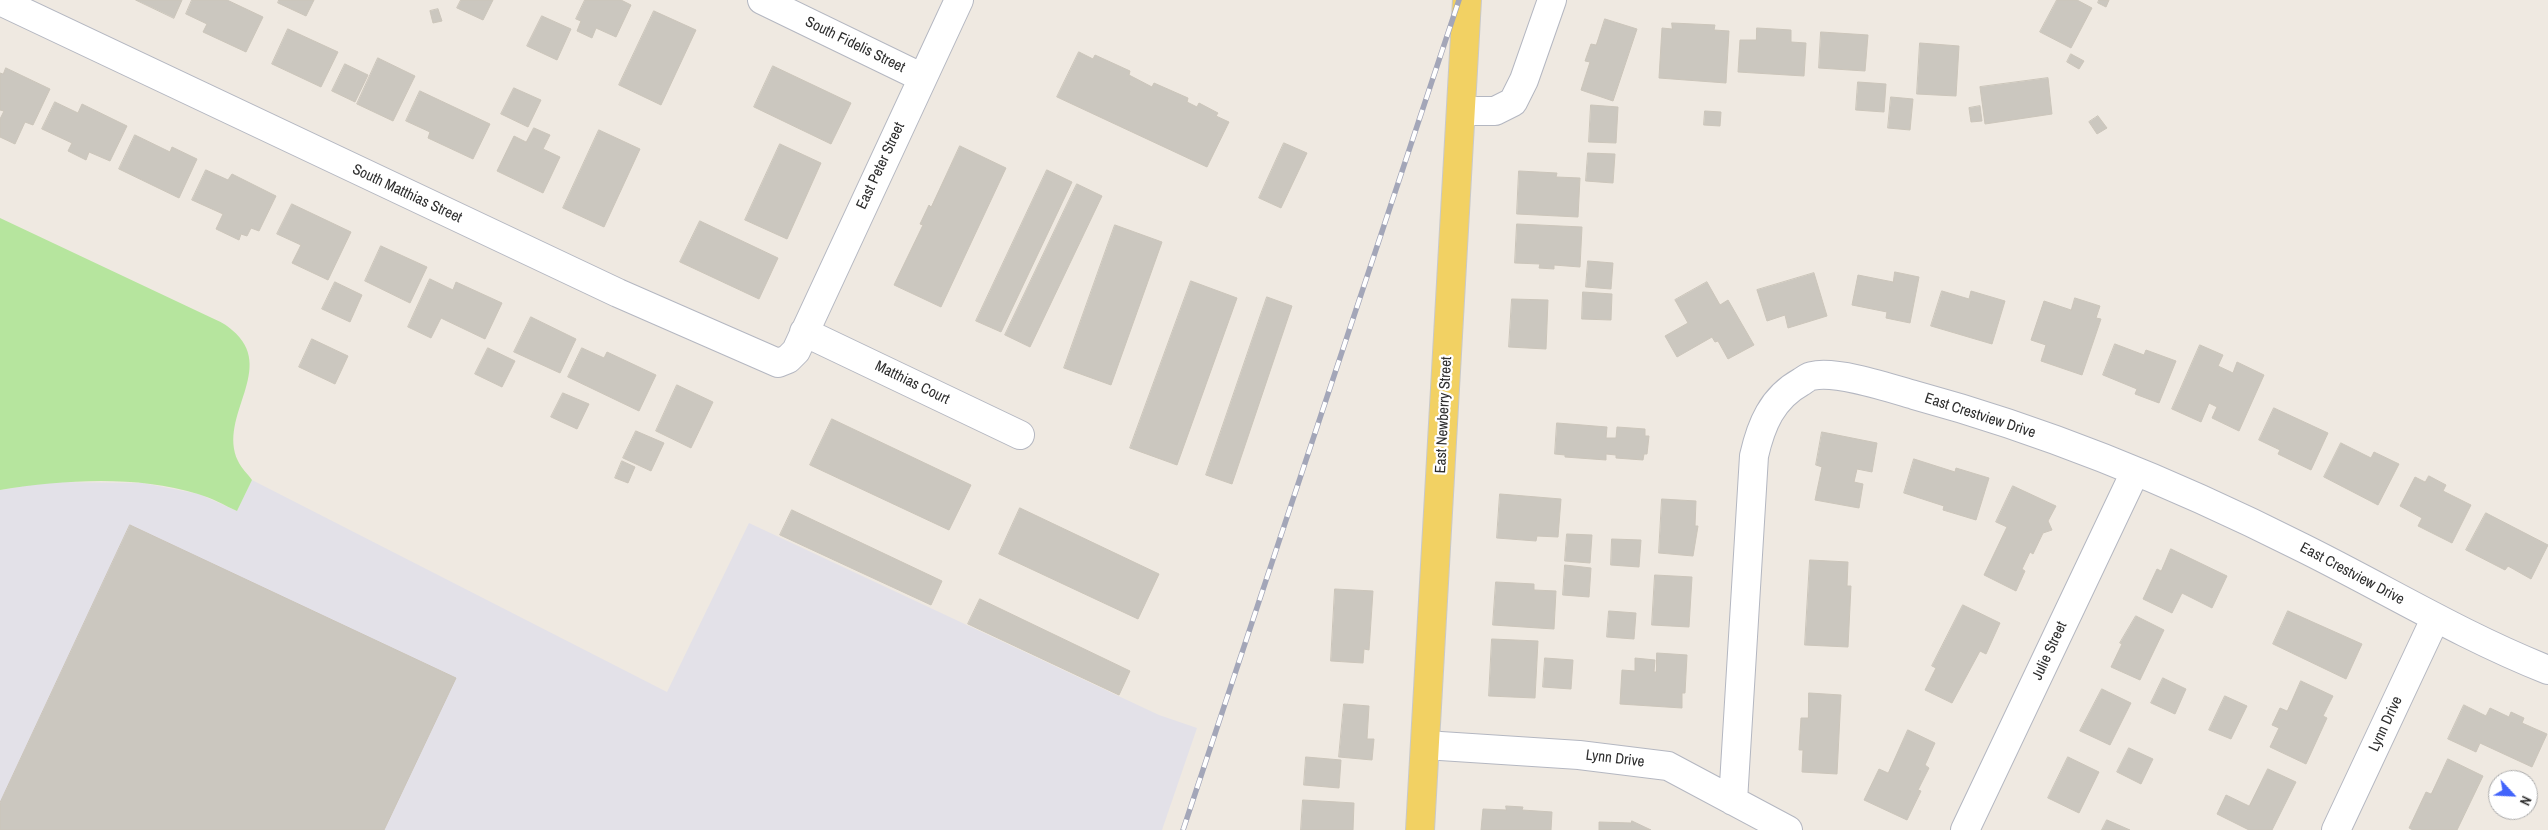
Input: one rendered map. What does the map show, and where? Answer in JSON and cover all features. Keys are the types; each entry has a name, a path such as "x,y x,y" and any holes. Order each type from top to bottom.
{"main road":[{"name":"East Newberry Street","path":"1420,830 1467,0"}],"street":[{"name":"South Fidelis Street","path":"762,0 922,77"},
{"name":"East Peter Street","path":"804,332 958,0"},
{"path":"1462,111 1494,111 1513,102 1524,80 1552,0"},
{"name":"South Matthias Street","path":"0,1 618,293 778,363 788,360 796,351 804,332"},
{"name":"Matthias Court","path":"804,332 1020,435"},
{"name":"East Crestview Drive","path":"1732,801 1754,456 1766,417 1789,388 1812,376 1848,377 1937,401 2060,443 2135,472 2215,505 2303,547 2435,619 2496,649 2548,670"},
{"name":"Julie Street","path":"1965,830 2135,472"},
{"name":"Lynn Drive","path":"2336,830 2435,619"},
{"name":"Lynn Drive","path":"1425,745 1580,755 1668,766 1788,830"}],"shaded area":[{"path":"252,480 667,692 749,523 1159,715 1197,728 1162,830 0,830 0,490 49,482 143,483 199,494 237,511"}],"green space":[{"path":"0,218 228,326 245,345 249,360 249,376 235,427 234,444 239,464 252,480 237,511 198,494 149,484 99,481 74,482 0,490"}],"building":[{"path":"136,0 182,0 174,18"},
{"path":"192,0 227,0 263,17 246,52 203,32 207,24 186,14"},
{"path":"279,0 314,0 306,16 278,3"},
{"path":"461,0 493,0 483,20 457,8"},
{"path":"585,0 621,0 631,5 616,37 596,28 592,38 577,31 581,21 576,19"},
{"path":"2057,0 2077,0 2092,8 2071,48 2040,32"},
{"path":"2099,0 2109,0 2106,7 2098,3"},
{"path":"438,9 442,21 433,23 430,11"},
{"path":"654,11 696,30 661,105 619,85"},
{"path":"542,16 571,29 557,60 527,46"},
{"path":"1605,19 1637,29 1613,101 1581,90 1590,62 1585,61 1591,44 1596,45"},
{"path":"1672,23 1715,25 1714,30 1729,31 1726,83 1659,78 1662,28 1672,29"},
{"path":"1757,28 1791,30 1791,42 1806,43 1804,76 1738,72 1740,40 1756,40"},
{"path":"288,29 338,52 321,87 272,64"},
{"path":"1821,32 1868,35 1865,71 1819,68"},
{"path":"1920,43 1959,46 1956,96 1917,94"},
{"path":"1079,52 1093,59 1095,55 1130,71 1129,75 1152,87 1154,83 1188,98 1187,102 1197,107 1199,103 1218,113 1216,116 1229,122 1207,167 1057,97"},
{"path":"2071,54 2084,61 2079,69 2067,62"},
{"path":"378,58 415,76 393,121 357,104"},
{"path":"345,64 368,75 355,102 332,91"},
{"path":"773,66 851,103 831,144 754,107"},
{"path":"6,68 50,89 33,125 25,122 15,144 0,137 0,119 4,111 0,110 0,73 3,74"},
{"path":"2048,78 2052,114 1985,124 1980,87"},
{"path":"1858,82 1886,84 1884,112 1856,110"},
{"path":"514,88 541,100 528,127 501,114"},
{"path":"420,91 490,124 473,159 428,138 430,132 406,121"},
{"path":"1891,97 1913,99 1910,130 1888,128"},
{"path":"55,102 78,113 82,104 127,126 110,161 89,152 86,160 68,151 72,143 42,129"},
{"path":"1591,105 1618,107 1616,143 1589,142"},
{"path":"1980,106 1982,121 1971,122 1969,108"},
{"path":"1705,111 1721,112 1720,126 1704,125"},
{"path":"2098,116 2107,128 2097,134 2089,122"},
{"path":"534,128 550,135 543,149 560,157 543,193 497,171 514,136 526,142"},
{"path":"599,130 640,149 604,227 563,208"},
{"path":"135,135 170,152 172,147 197,159 179,198 119,169"},
{"path":"1284,143 1307,153 1281,208 1259,198"},
{"path":"780,144 821,163 787,239 745,220"},
{"path":"960,146 1006,168 941,307 894,285 923,225 920,224 929,205 931,207"},
{"path":"1588,153 1615,154 1613,183 1586,181"},
{"path":"206,170 228,180 232,174 276,196 259,231 251,228 247,236 241,234 239,240 216,229 223,214 192,200"},
{"path":"1047,170 1072,182 1001,332 976,321"},
{"path":"1519,171 1557,173 1556,177 1580,178 1578,217 1517,214"},
{"path":"1077,184 1102,196 1030,347 1005,335"},
{"path":"292,204 351,232 328,280 292,263 301,245 277,234"},
{"path":"700,221 778,258 759,299 680,262"},
{"path":"1517,224 1582,227 1580,267 1554,265 1554,269 1539,268 1540,264 1515,263"},
{"path":"1115,225 1162,242 1111,385 1064,368"},
{"path":"381,246 427,267 410,303 365,281"},
{"path":"1588,261 1613,263 1611,289 1586,287"},
{"path":"1895,272 1919,277 1910,323 1886,318 1887,312 1852,305 1858,275 1893,282"},
{"path":"1814,273 1827,316 1788,328 1785,315 1767,321 1757,290"},
{"path":"430,279 453,290 456,282 502,303 485,339 441,318 431,338 408,327"},
{"path":"1191,281 1237,298 1177,465 1130,448"},
{"path":"335,282 362,295 350,322 322,309"},
{"path":"1707,282 1720,305 1728,300 1754,345 1728,359 1718,341 1715,342 1712,337 1677,357 1665,336 1688,323 1675,300"},
{"path":"1942,291 1969,299 1971,291 2005,301 1992,344 1931,326"},
{"path":"1583,292 1612,294 1611,320 1582,319"},
{"path":"1267,297 1292,306 1232,484 1206,475"},
{"path":"2075,298 2100,306 2096,318 2101,319 2082,375 2041,361 2046,345 2031,340 2044,301 2071,310"},
{"path":"1512,299 1548,300 1546,349 1509,347"},
{"path":"531,317 576,339 560,373 514,352"},
{"path":"312,339 348,356 335,384 299,367"},
{"path":"2115,344 2144,355 2146,350 2176,361 2159,403 2135,394 2137,389 2103,375"},
{"path":"2200,345 2223,355 2218,366 2233,373 2237,362 2264,375 2239,431 2212,418 2217,407 2209,403 2201,422 2172,409"},
{"path":"488,348 515,361 502,387 475,374"},
{"path":"582,348 604,358 607,352 656,375 639,411 568,377"},
{"path":"677,385 713,402 691,448 656,431"},
{"path":"563,393 589,404 577,429 551,417"},
{"path":"2274,408 2328,433 2311,470 2278,454 2280,450 2259,440"},
{"path":"832,419 971,485 949,530 810,465"},
{"path":"1557,423 1607,427 1606,438 1616,438 1617,427 1645,429 1645,436 1649,436 1647,454 1644,454 1643,460 1616,458 1616,455 1606,454 1606,460 1565,457 1565,455 1555,454"},
{"path":"636,431 664,443 651,471 623,458"},
{"path":"1822,432 1877,443 1872,472 1857,469 1854,482 1863,484 1859,508 1815,500 1822,467 1816,465"},
{"path":"2341,443 2371,458 2374,452 2399,464 2378,505 2324,477"},
{"path":"1914,459 1955,472 1956,468 1989,478 1976,520 1943,510 1944,506 1904,493"},
{"path":"622,461 635,467 628,483 615,478"},
{"path":"2429,476 2446,485 2443,491 2471,505 2452,543 2418,526 2422,518 2400,506 2415,477 2425,482"},
{"path":"2013,486 2056,506 2048,521 2052,530 2043,533 2033,554 2030,552 2022,569 2025,571 2016,591 1984,575 2007,527 1996,522"},
{"path":"1500,494 1561,499 1558,537 1537,536 1536,541 1497,538"},
{"path":"1662,499 1696,501 1695,526 1698,526 1693,556 1659,553"},
{"path":"1020,508 1159,574 1138,619 999,554"},
{"path":"792,510 942,581 931,605 780,535"},
{"path":"2486,513 2548,545 2531,579 2508,566 2505,570 2466,550"},
{"path":"130,525 456,678 384,830 0,830 0,803"},
{"path":"1567,534 1592,535 1590,563 1565,561"},
{"path":"1612,539 1641,540 1639,567 1611,565"},
{"path":"2171,549 2227,576 2212,608 2182,593 2172,613 2143,599 2157,569 2161,571"},
{"path":"1810,560 1848,562 1847,586 1851,586 1848,647 1805,645"},
{"path":"1565,565 1591,568 1589,597 1563,595"},
{"path":"1655,575 1692,577 1689,627 1652,625"},
{"path":"1496,582 1534,584 1534,590 1556,591 1554,629 1493,625"},
{"path":"1335,589 1373,591 1369,650 1364,649 1363,663 1331,661"},
{"path":"980,599 1130,671 1119,695 968,624"},
{"path":"1963,605 2000,623 1986,654 1980,651 1952,703 1925,690 1936,668 1932,666"},
{"path":"1609,611 1636,613 1634,639 1607,637"},
{"path":"2288,611 2362,644 2346,679 2273,644"},
{"path":"2136,616 2164,630 2140,680 2111,667 2122,644 2120,643"},
{"path":"1492,639 1538,641 1535,698 1489,696"},
{"path":"1657,653 1687,655 1685,693 1682,693 1682,708 1620,704 1622,670 1635,671 1635,658 1655,660 1654,672 1656,672"},
{"path":"1545,658 1573,660 1571,689 1543,687"},
{"path":"2163,678 2186,689 2175,714 2151,703"},
{"path":"2301,681 2333,696 2323,716 2327,718 2306,764 2270,747 2279,728 2272,725 2280,708 2287,711"},
{"path":"2102,689 2131,703 2110,745 2080,731"},
{"path":"1809,693 1841,695 1837,774 1802,772 1803,750 1799,750 1801,718 1808,718"},
{"path":"2225,696 2247,706 2231,739 2209,730"},
{"path":"1344,704 1369,706 1367,739 1374,739 1372,760 1339,757"},
{"path":"2464,705 2486,716 2490,708 2509,717 2511,712 2524,718 2522,723 2547,734 2532,767 2480,743 2476,752 2448,739"},
{"path":"1908,730 1935,743 1925,765 1929,768 1918,790 1921,791 1907,820 1864,800 1879,769 1888,773"},
{"path":"2129,748 2153,759 2141,784 2117,772"},
{"path":"1306,757 1341,760 1339,788 1304,785"},
{"path":"2068,757 2099,772 2079,813 2048,798"},
{"path":"2448,759 2483,776 2457,830 2413,830 2409,828 2426,792 2431,794"},
{"path":"2268,769 2296,782 2272,830 2249,830 2217,814 2226,795 2249,806"},
{"path":"1303,800 1354,803 1353,830 1301,830"},
{"path":"1506,806 1523,807 1522,810 1552,812 1551,830 1481,830 1483,809 1506,810"},
{"path":"2107,820 2130,830 2102,830"},
{"path":"1632,821 1651,830 1599,830 1599,822 1631,823"}],"railway":[{"path":"1183,830 1459,0"}]}
